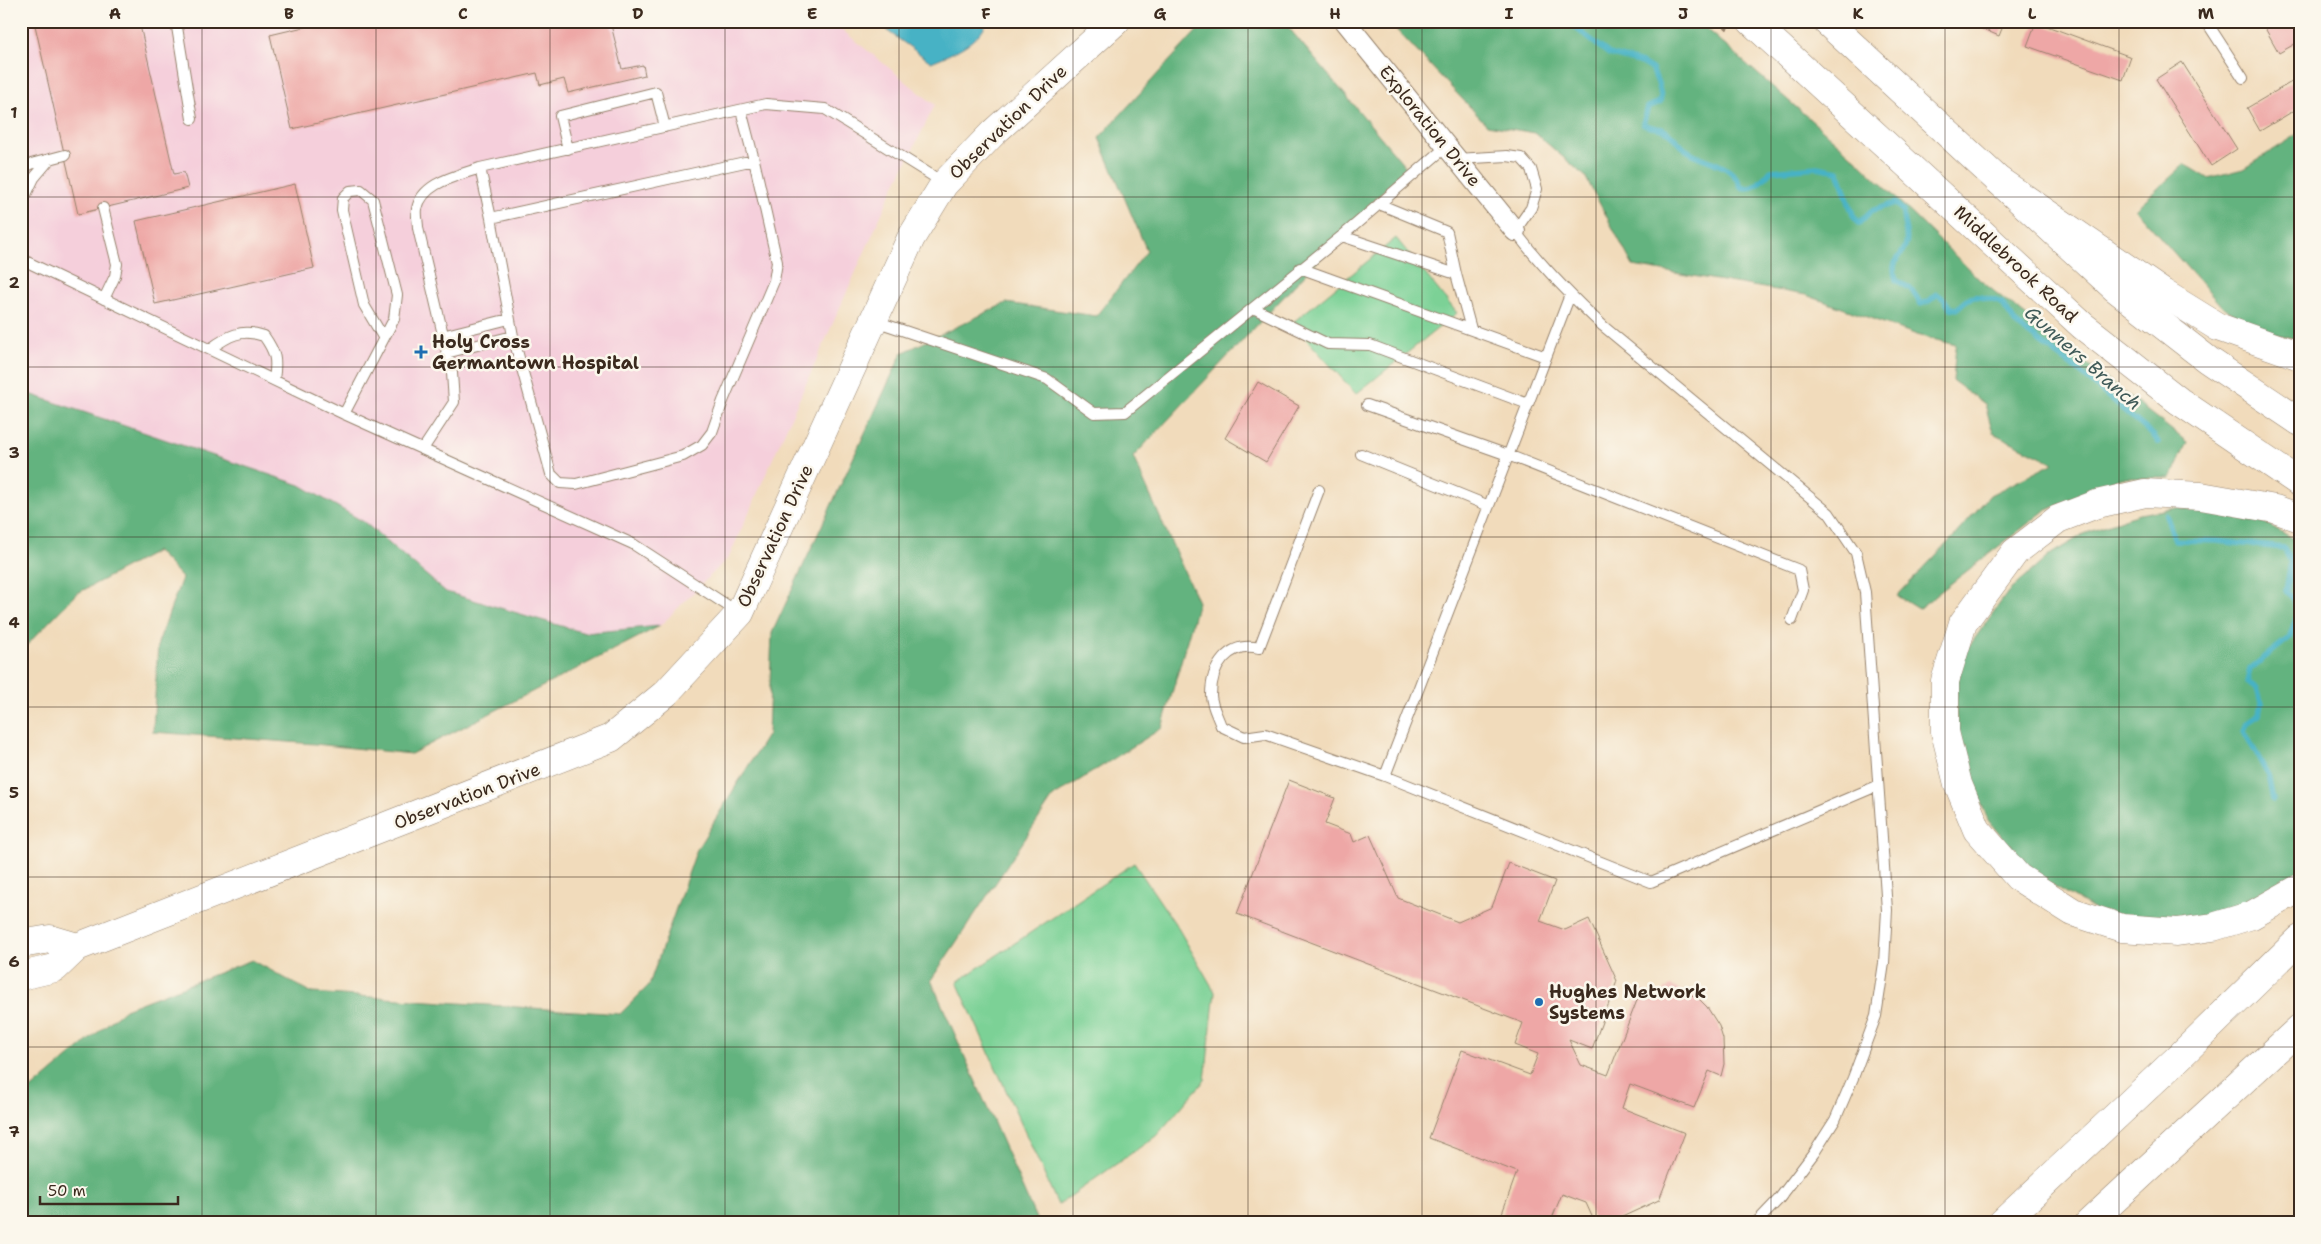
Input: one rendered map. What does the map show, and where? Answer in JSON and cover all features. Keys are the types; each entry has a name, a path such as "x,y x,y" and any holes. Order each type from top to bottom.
{"main road":[{"name":"Observation Drive","path":"21,976 55,968 78,947 611,738 666,693 740,613 912,238 944,184 993,133 1116,21"},
{"name":"Middlebrook Road","path":"1752,21 2083,326 2179,401 2300,483"},
{"path":"1826,21 2115,288 2208,360 2300,422"},
{"path":"1998,180 2163,293 2218,326 2300,356"},
{"path":"2300,518 2275,509 2201,496 2145,493 2098,504 2058,520 2015,552 1963,623 1945,681 1945,732 1958,784 1977,830 2018,878 2073,912 2122,928 2177,932 2213,927 2252,915 2300,888"},
{"path":"21,944 50,938 78,947"},
{"path":"2002,1223 2300,939"},
{"path":"2089,1223 2300,1028"}],"street":[{"name":"Exploration Drive","path":"1345,21 1515,231"}],"lane":[{"path":"176,21 192,118"},
{"path":"2206,21 2243,78"},
{"path":"568,149 560,116 656,92 665,127"},
{"path":"423,449 454,402 452,373 418,228 417,208 426,192 444,180 480,168 766,104 825,109 944,184"},
{"path":"480,168 513,336 551,474 560,483 576,484 683,456 702,445 712,432 723,401 774,282 776,262 741,110"},
{"path":"874,321 1047,379 1094,414 1125,412 1379,204 1451,153 1521,158 1531,169 1537,189 1531,208 1515,231 1570,295 1603,326 1828,513 1856,553 1865,592 1887,910 1884,963 1876,1016 1854,1078 1835,1120 1814,1153 1779,1199 1756,1223"},
{"path":"21,169 31,164 64,155"},
{"path":"21,205 34,178 50,159"},
{"path":"491,218 754,160"},
{"path":"344,414 394,319 397,295 373,200 361,190 350,191 343,198 342,210 364,304 383,337"},
{"path":"1379,204 1447,232 1471,329"},
{"path":"103,208 117,264 115,276 104,299"},
{"path":"1342,236 1456,274"},
{"path":"21,259 344,414 633,544 740,613"},
{"path":"1300,268 1546,357"},
{"path":"1385,776 1570,295"},
{"path":"1253,308 1328,344 1370,345 1528,404"},
{"path":"442,336 509,318"},
{"path":"210,349 228,336 241,332 254,332 264,336 274,350 276,365 274,380"},
{"path":"446,353 513,336"},
{"path":"1367,405 1508,455 1799,570 1802,590 1792,620"},
{"path":"1360,454 1489,506"},
{"path":"1319,490 1259,648 1248,645 1232,651 1220,660 1211,696 1221,726 1244,737 1266,734 1385,776 1651,882 1877,786"}],"shaded area":[{"name":"Holy Cross Germantown Hospital","path":"21,21 831,21 935,105 890,195 729,557 660,626 585,633 446,592 364,522 300,485 21,391"}],"green space":[{"path":"1206,21 1283,21 1406,167 1133,457 1198,602 1162,728 1053,797 931,980 1038,1223 21,1223 21,1098 125,1009 252,960 312,993 620,1014 649,985 697,849 768,734 772,633 902,353 1006,303 1096,316 1147,251 1099,138"},
{"path":"1388,21 1697,21 1858,161 1981,281 2187,442 2171,478 2119,478 2043,512 1918,609 1897,596 1990,495 2054,463 1993,433 1985,404 1953,381 1956,345 1917,335 1806,295 1633,266 1585,176 1535,133 1487,125"},
{"path":"2300,133 2300,340 2272,333 2223,308 2135,209 2185,164 2208,178 2243,169"},
{"path":"1396,238 1457,313 1356,394 1292,323"},
{"path":"21,391 300,485 364,522 446,592 585,633 660,626 411,754 315,744 153,732 158,643 182,578 157,551 76,594 21,651"},
{"path":"2177,508 2267,524 2300,542 2300,875 2240,910 2184,922 2144,920 2096,911 2029,871 1988,820 1960,750 1956,713 1957,684 1965,652 2008,592 2051,554 2089,531 2139,514"},
{"path":"1134,863 1178,928 1215,992 1205,1080 1156,1136 1058,1205 957,982"}],"water":[{"path":"879,21 987,21 978,36 971,42 931,62 886,30"}],"building":[{"path":"34,21 139,21 174,174 184,172 188,188 78,214"},
{"path":"329,21 610,21 622,69 643,65 645,75 568,93 564,79 540,85 537,73 292,129 270,35"},
{"path":"1964,21 2005,21 1999,36"},
{"path":"2261,21 2294,21 2300,30 2300,41 2279,53"},
{"path":"2036,22 2131,57 2123,80 2027,46"},
{"path":"2182,62 2237,149 2211,166 2156,79"},
{"path":"2300,77 2300,107 2260,131 2247,108"},
{"path":"295,184 314,268 155,304 136,221"},
{"path":"1258,382 1299,406 1266,462 1225,438"},
{"name":"Hughes Network Systems","path":"1289,780 1335,798 1325,824 1351,834 1354,842 1370,835 1398,898 1458,922 1492,907 1509,863 1555,881 1540,921 1565,930 1589,919 1617,981 1592,1049 1569,1040 1581,1065 1608,1075 1641,990 1662,998 1665,989 1671,986 1698,998 1707,1007 1719,1026 1723,1039 1724,1064 1721,1076 1709,1071 1694,1108 1630,1084 1622,1108 1685,1133 1659,1200 1609,1223 1595,1223 1586,1203 1562,1194 1550,1223 1519,1223 1501,1216 1517,1172 1429,1138 1462,1050 1530,1075 1538,1054 1515,1045 1523,1023 1237,914"}],"waterway":[{"name":"Gunners Branch","path":"1567,21 1609,54 1642,63 1652,69 1661,96 1660,102 1648,107 1643,124 1666,131 1685,149 1731,172 1741,187 1750,188 1758,184 1771,171 1817,167 1838,171 1853,215 1859,223 1871,211 1895,203 1903,211 1907,238 1903,252 1896,261 1894,273 1896,280 1911,289 1921,304 1929,301 1937,294 1944,299 1950,308 1957,309 1973,297 1983,297 2002,303 2016,324 2071,365 2154,436 2158,442"},
{"name":"Gunners Branch","path":"2166,515 2175,540 2216,541 2284,548 2291,562 2286,591 2294,599 2298,614 2289,638 2250,669 2247,682 2257,688 2261,703 2259,715 2247,723 2244,731 2268,775 2273,800"}],"place":[{"name":"Holy Cross Germantown Hospital","path":"421,352"},
{"name":"Hughes Network Systems","path":"1539,1002"}]}
